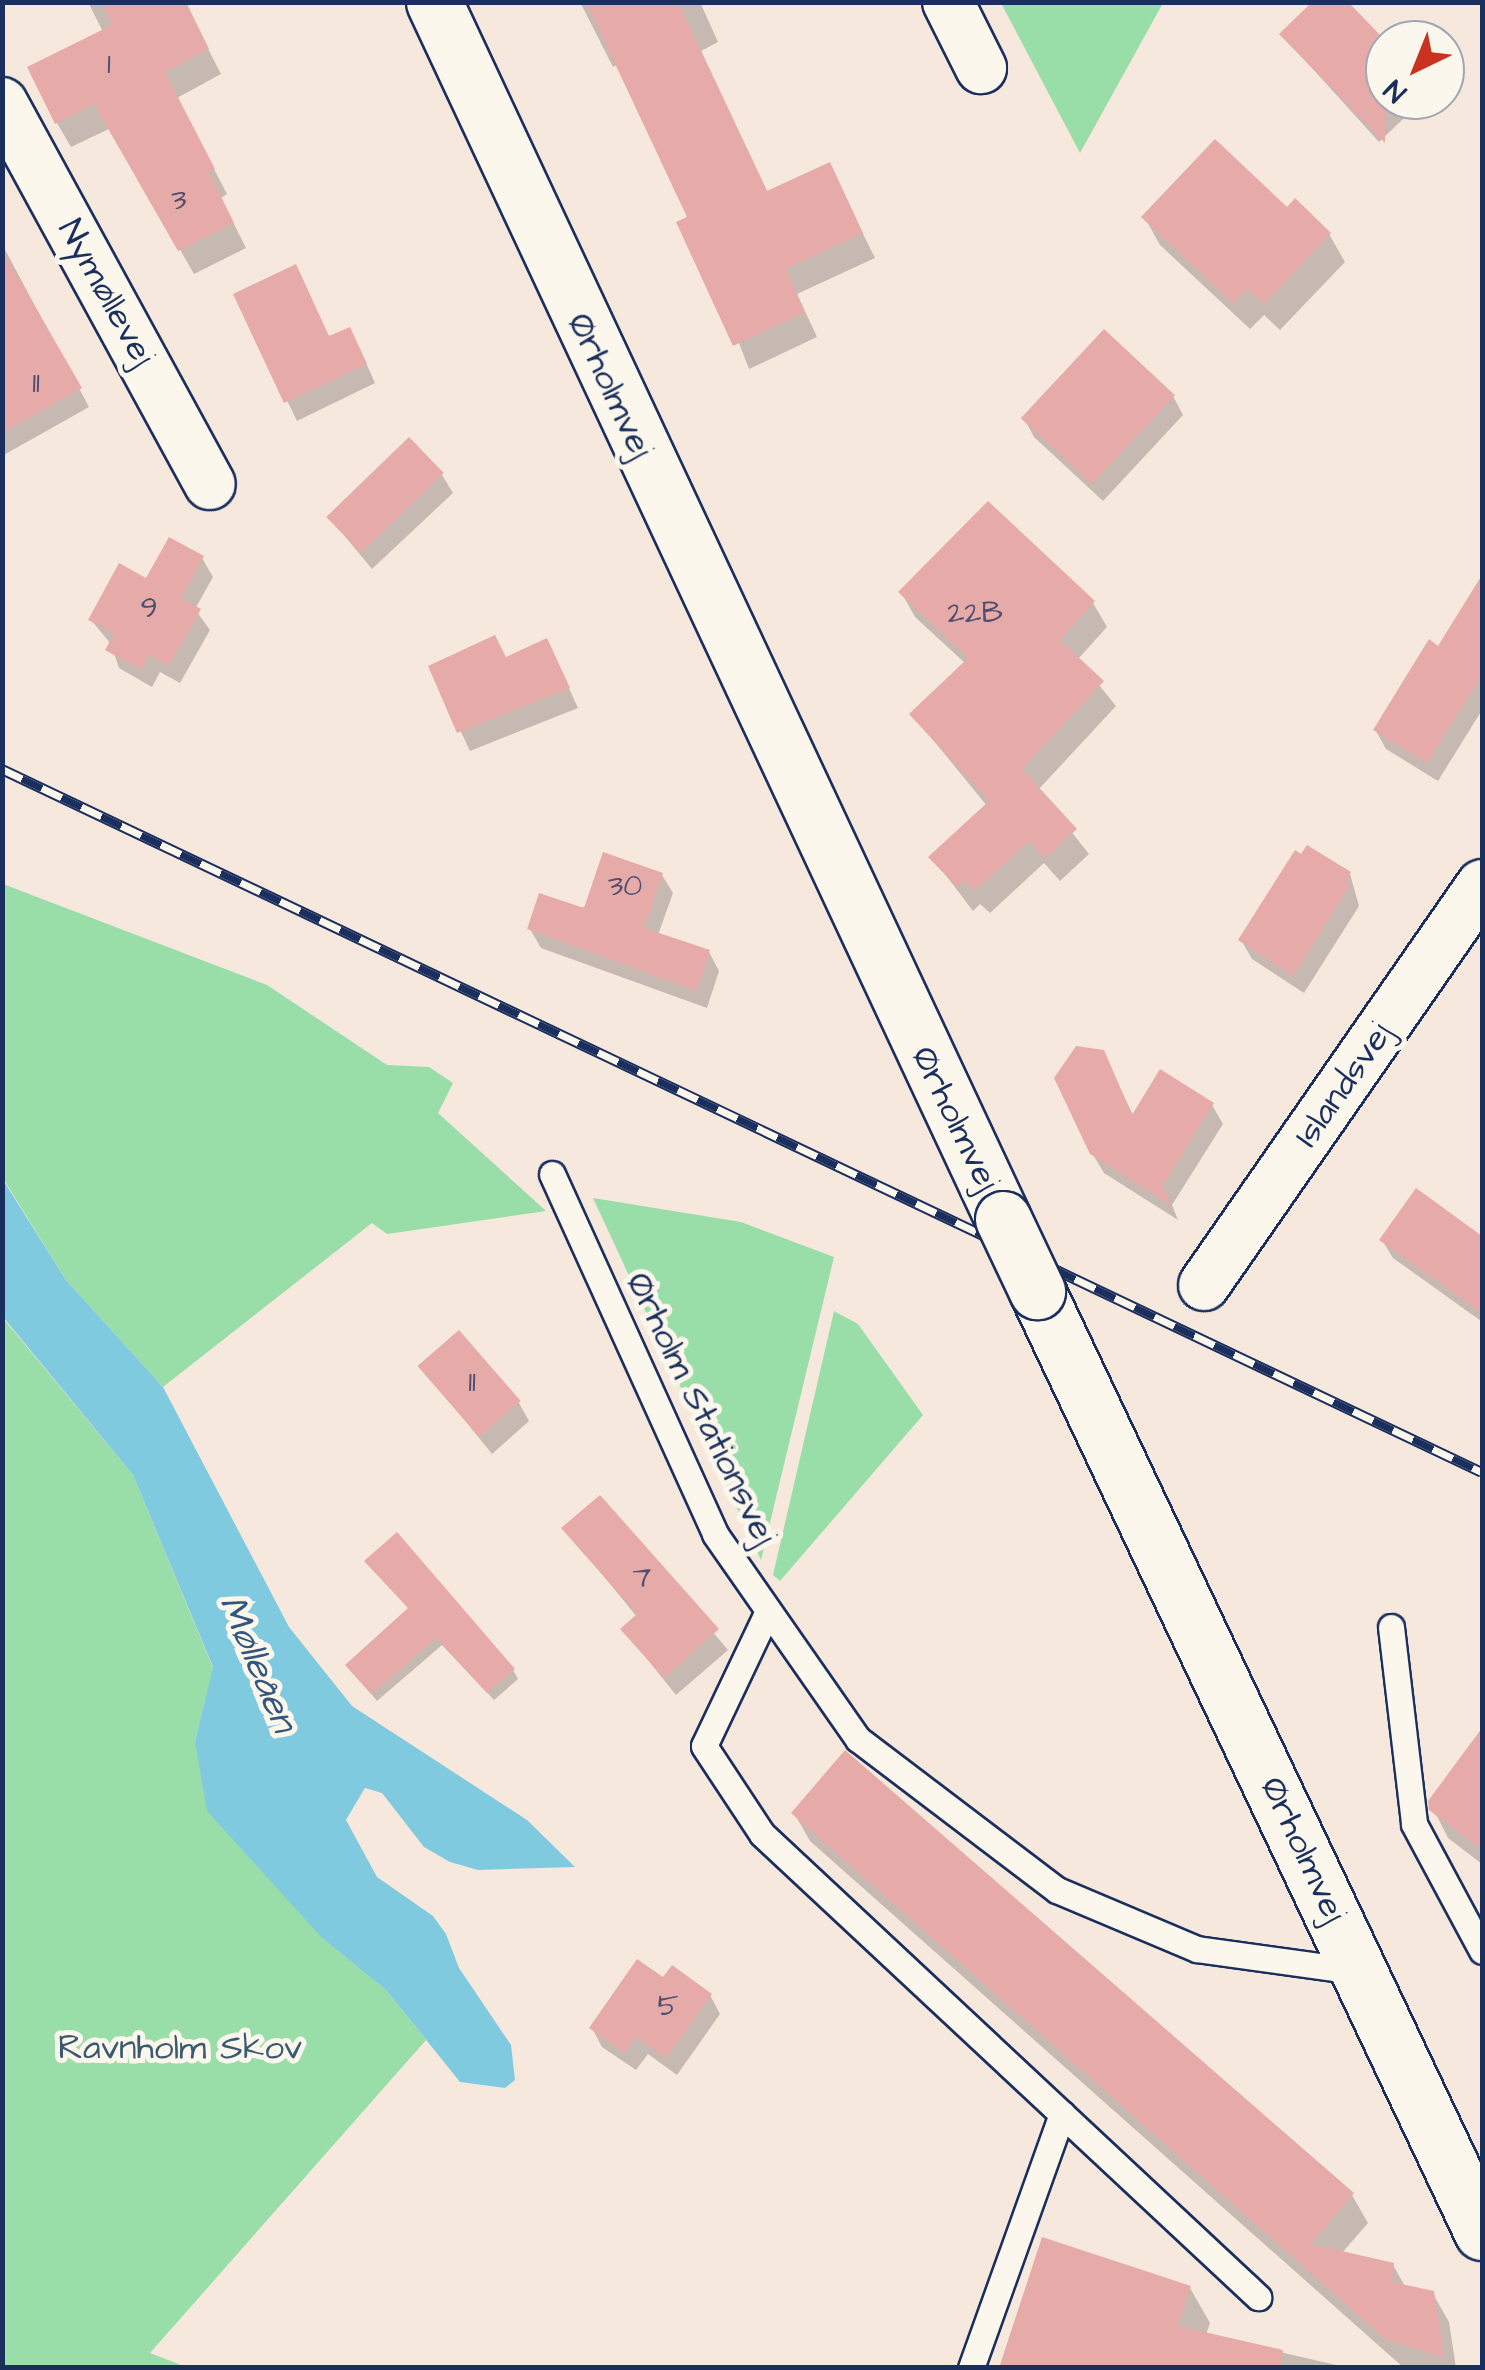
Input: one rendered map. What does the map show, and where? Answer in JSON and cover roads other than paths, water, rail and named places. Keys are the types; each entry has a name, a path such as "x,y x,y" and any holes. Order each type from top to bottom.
{"street":[{"name":"Ørholmvej","path":"434,2 1003,1219 1361,1972 1478,2208"},
{"path":"948,2 982,68"},
{"name":"Nymøllevej","path":"2,102 210,484"},
{"name":"Islandsvej","path":"1204,1285 1480,896"}],"lane":[{"name":"Ørholm Stationsvej","path":"552,1174 715,1534 858,1739 1056,1890 1196,1950 1361,1972"},
{"path":"768,1610 704,1746 762,1834 1258,2297"},
{"path":"1392,1627 1414,1824 1482,1951"},
{"path":"972,2368 1062,2114"}],"water":[{"name":"Mølleåen","path":"2,1178 66,1280 163,1387 289,1627 352,1706 527,1820 575,1867 478,1870 450,1862 424,1847 382,1793 365,1788 346,1820 377,1877 433,1916 446,1934 459,1968 511,2045 515,2080 505,2088 460,2082 386,1990 323,1939 207,1811 195,1741 213,1667 133,1475 3,1317"}],"railway":[{"path":"2,769 1482,1472"}],"park label":[{"name":"Ravnholm Skov","path":"180,2048"}]}
